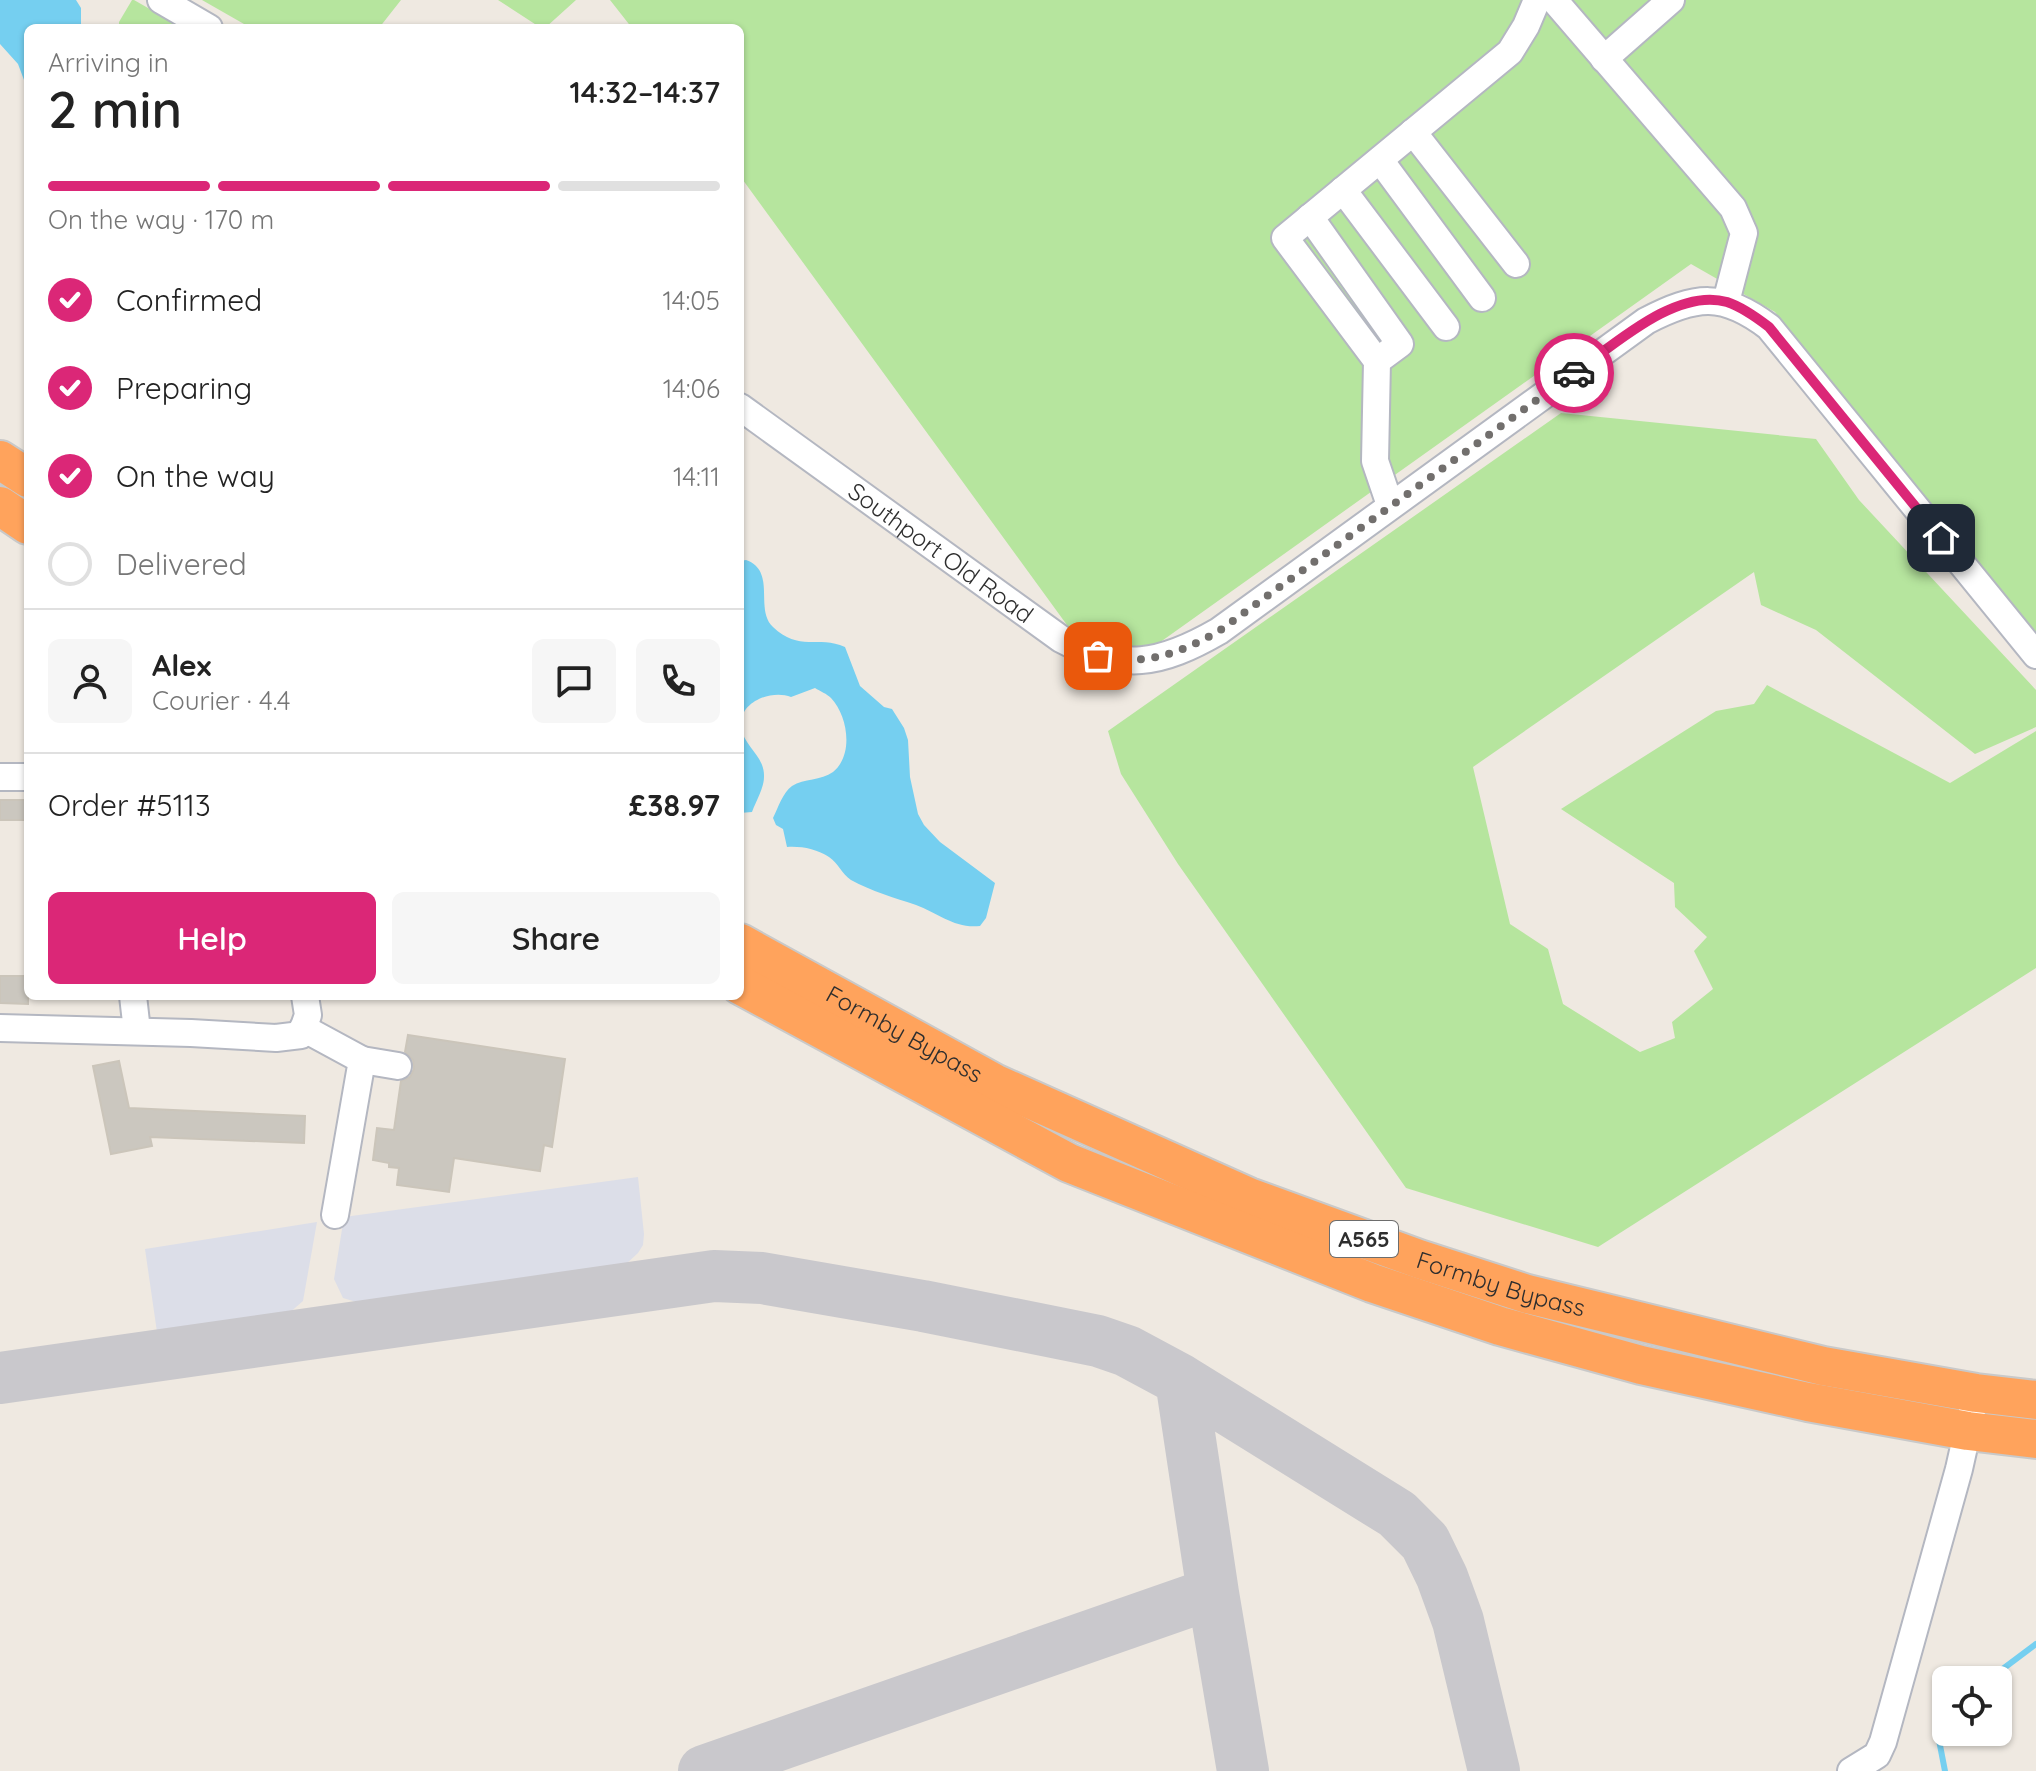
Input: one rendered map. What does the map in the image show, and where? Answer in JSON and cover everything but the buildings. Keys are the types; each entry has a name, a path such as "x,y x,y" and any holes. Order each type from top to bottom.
{"highway":[{"path":"0,460 24,475"},
{"path":"0,506 24,522"},
{"name":"Formby Bypass","path":"744,945 994,1083 1249,1197 1419,1259 1527,1294 1823,1366 1976,1393 2036,1400"},
{"name":"Formby Bypass","path":"744,987 1069,1163 1372,1283 1500,1326 1641,1365 1808,1402 1968,1431 2036,1439"}],"street":[{"path":"161,0 202,24"},
{"path":"1390,505 1375,461 1377,361 1285,238 1510,52 1537,0"},
{"path":"1604,59 1671,0"},
{"path":"1570,6 1604,59 1733,208 1744,233 1726,302 1748,312 1769,327 2036,655"},
{"path":"1413,132 1516,264"},
{"path":"1380,160 1482,298"},
{"path":"1343,190 1446,327"},
{"name":"Southport Old Road","path":"744,410 1061,639 1114,660 1154,659 1196,644 1219,631 1646,321 1680,305 1712,300 1726,302"},
{"path":"0,777 24,777"},
{"path":"133,1000 137,1031"},
{"path":"0,1028 276,1038 301,1035 308,1015 306,1000"},
{"path":"303,1028 362,1060 398,1066"},
{"path":"335,1215 362,1060"},
{"path":"1851,1771 1877,1755 1883,1742 1959,1469 1976,1393"}],"shaded area":[{"path":"638,1177 643,1245 625,1265 363,1304 343,1298 334,1279 344,1217"},
{"path":"317,1222 303,1301 288,1314 157,1332 145,1249"}],"green space":[{"path":"134,0 176,24 119,24"},
{"path":"202,0 401,0 382,24 244,24"},
{"path":"498,0 576,0 549,24 535,24"},
{"path":"610,0 2036,0 2036,661 1775,312 1691,264 1107,680 744,181 744,24 629,24"},
{"path":"1561,413 1816,439 1859,500 2036,690 2036,727 1975,754 1816,630 1761,605 1754,572 1473,767 1510,924 1548,949 1563,1004 1640,1052 1675,1038 1672,1022 1713,989 1694,951 1707,937 1675,907 1674,883 1561,809 1716,711 1754,704 1767,685 1950,783 2036,731 2036,968 1598,1247 1406,1188 1178,864 1121,774 1108,731"}],"water":[{"path":"0,0 76,0 81,8 81,24 24,24 24,80 18,64 0,44"},
{"path":"744,560 755,565 761,573 765,610 773,627 791,639 845,647 860,686 884,707 892,709 908,740 910,777 918,814 924,825 940,842 995,883 986,918 980,926 955,923 859,884 848,878 832,859 819,852 787,847 783,829 776,825 773,818 783,796 797,783 823,777 840,765 846,746 845,725 837,706 815,688 791,697 766,696 750,704 744,713"},
{"path":"744,736 761,763 764,777 752,812 744,813"}],"waterway":[{"path":"2007,1666 2036,1644"},
{"path":"1940,1746 1945,1771"}],"taxiway":[{"path":"0,1378 714,1276 762,1278 1098,1341 1127,1351 1181,1380 1397,1514 1425,1542 1458,1621 1494,1771"},
{"path":"1181,1380 1243,1771"},
{"path":"704,1771 1213,1593"}],"way so far":[{"path":"1098,656 1114,660 1154,659 1196,644 1219,631 1574,373"}],"route":[{"path":"1574,373 1646,321 1680,305 1712,300 1741,308 1769,327 1941,538"}]}
